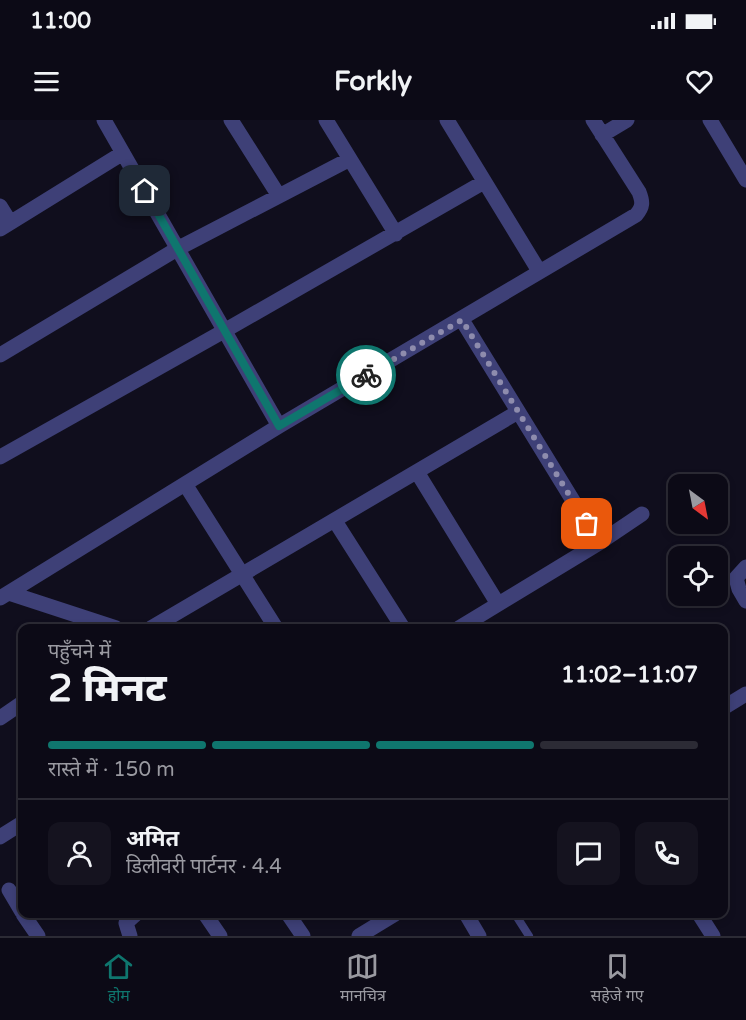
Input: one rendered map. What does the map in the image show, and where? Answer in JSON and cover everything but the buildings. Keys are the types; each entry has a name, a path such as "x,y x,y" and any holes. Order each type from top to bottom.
{"street":[{"path":"104,120 279,426"},
{"path":"231,120 279,196"},
{"path":"326,120 396,234"},
{"path":"447,120 539,271"},
{"path":"4,596 279,426 462,320 539,271 636,215 642,208 639,192 593,120"},
{"path":"602,135 627,120"},
{"path":"710,120 746,180"},
{"path":"0,206 5,226 123,153"},
{"path":"0,355 177,249 350,159"},
{"path":"0,457 224,332 484,182"},
{"path":"462,320 599,543"},
{"path":"158,624 518,412"},
{"path":"417,472 498,604"},
{"path":"185,484 273,624"},
{"path":"466,624 599,543 642,514"},
{"path":"335,520 400,624"},
{"path":"746,567 736,578 746,601"},
{"path":"4,596 102,624"},
{"path":"728,705 746,694"},
{"path":"0,718 18,707"},
{"path":"0,837 18,826"},
{"path":"9,890 18,905"},
{"path":"26,918 38,936"},
{"path":"130,936 126,923 132,918"},
{"path":"209,918 220,936"},
{"path":"291,918 303,936"},
{"path":"359,936 377,932 392,918"},
{"path":"468,918 479,936"},
{"path":"702,918 713,936"}],"lane":[{"path":"518,918 529,936"}],"way so far":[{"path":"366,375 462,320 587,524"}],"route":[{"path":"145,191 279,426 366,375"}]}
